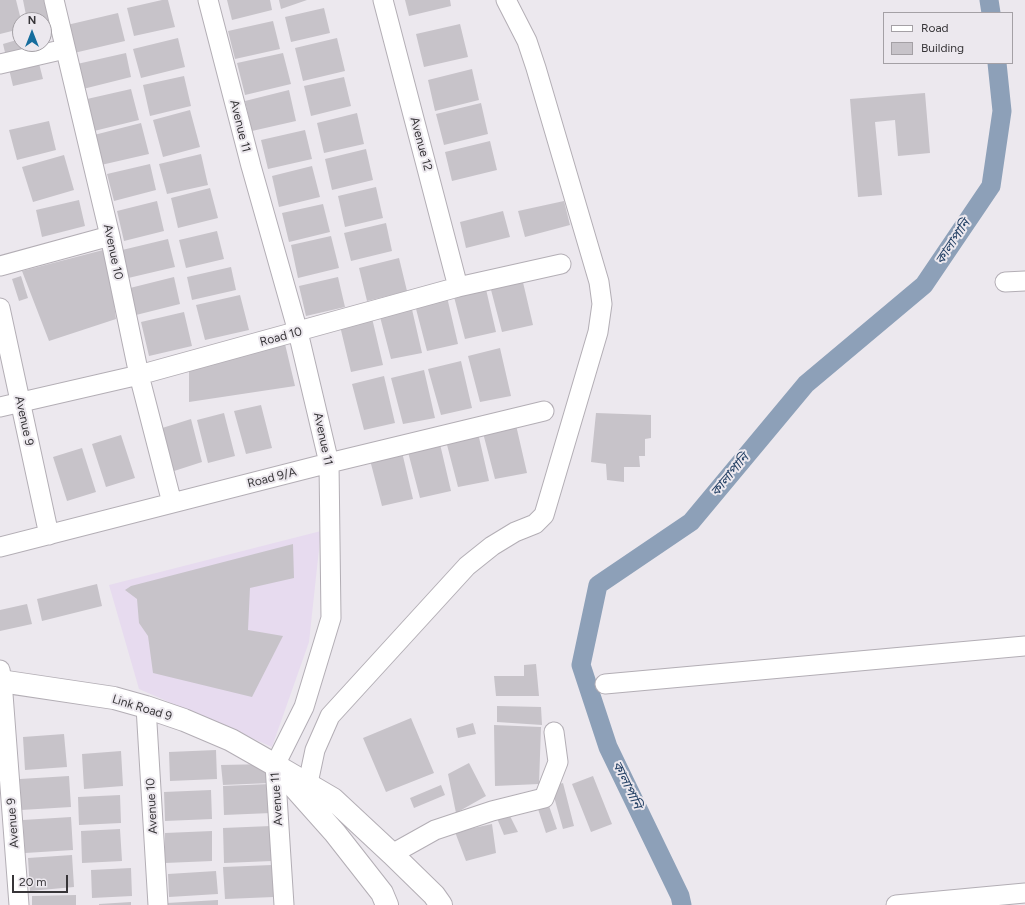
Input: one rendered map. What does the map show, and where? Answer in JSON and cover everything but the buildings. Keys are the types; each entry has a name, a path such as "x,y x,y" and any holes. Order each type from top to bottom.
{"main road":[{"name":"Link Road 9","path":"1,677 114,698 184,720 231,740 308,783 333,799 434,895 441,905"},
{"name":"Link Road 9","path":"275,765 335,833 389,901"},
{"path":"398,860 421,902"}],"street":[{"name":"Avenue 10","path":"54,0 110,236 138,375 172,503"},
{"name":"Avenue 11","path":"208,0 251,166 298,332 329,463 331,618 304,707 275,765 284,905"},
{"name":"Avenue 12","path":"383,0 458,287"},
{"path":"308,783 315,750 330,716 468,566 492,546 515,532 535,524 544,515 598,332 602,304 599,282 536,68 527,41 506,0"},
{"path":"0,64 65,48"},
{"path":"0,266 110,236"},
{"name":"Road 10","path":"0,407 138,375 458,287 561,264"},
{"path":"1005,282 1025,281"},
{"name":"Avenue 9","path":"0,308 48,535"},
{"name":"Road 9/A","path":"1,543 48,535 329,463 544,411"},
{"path":"605,684 1025,646"},
{"name":"Avenue 9","path":"1,677 20,905"},
{"name":"Avenue 10","path":"146,707 158,905"},
{"path":"398,860 435,830 492,811 544,798 558,762 554,732"},
{"path":"896,905 1025,893"}],"shaded area":[{"path":"321,531 309,642 272,747 139,689 109,585"}],"waterway":[{"name":"কালাপানি","path":"989,0 991,12"},
{"name":"কালাপানি","path":"682,905 680,896 608,747 581,665 598,585 691,522 806,384 924,285 991,186 1002,111 997,64"}]}
